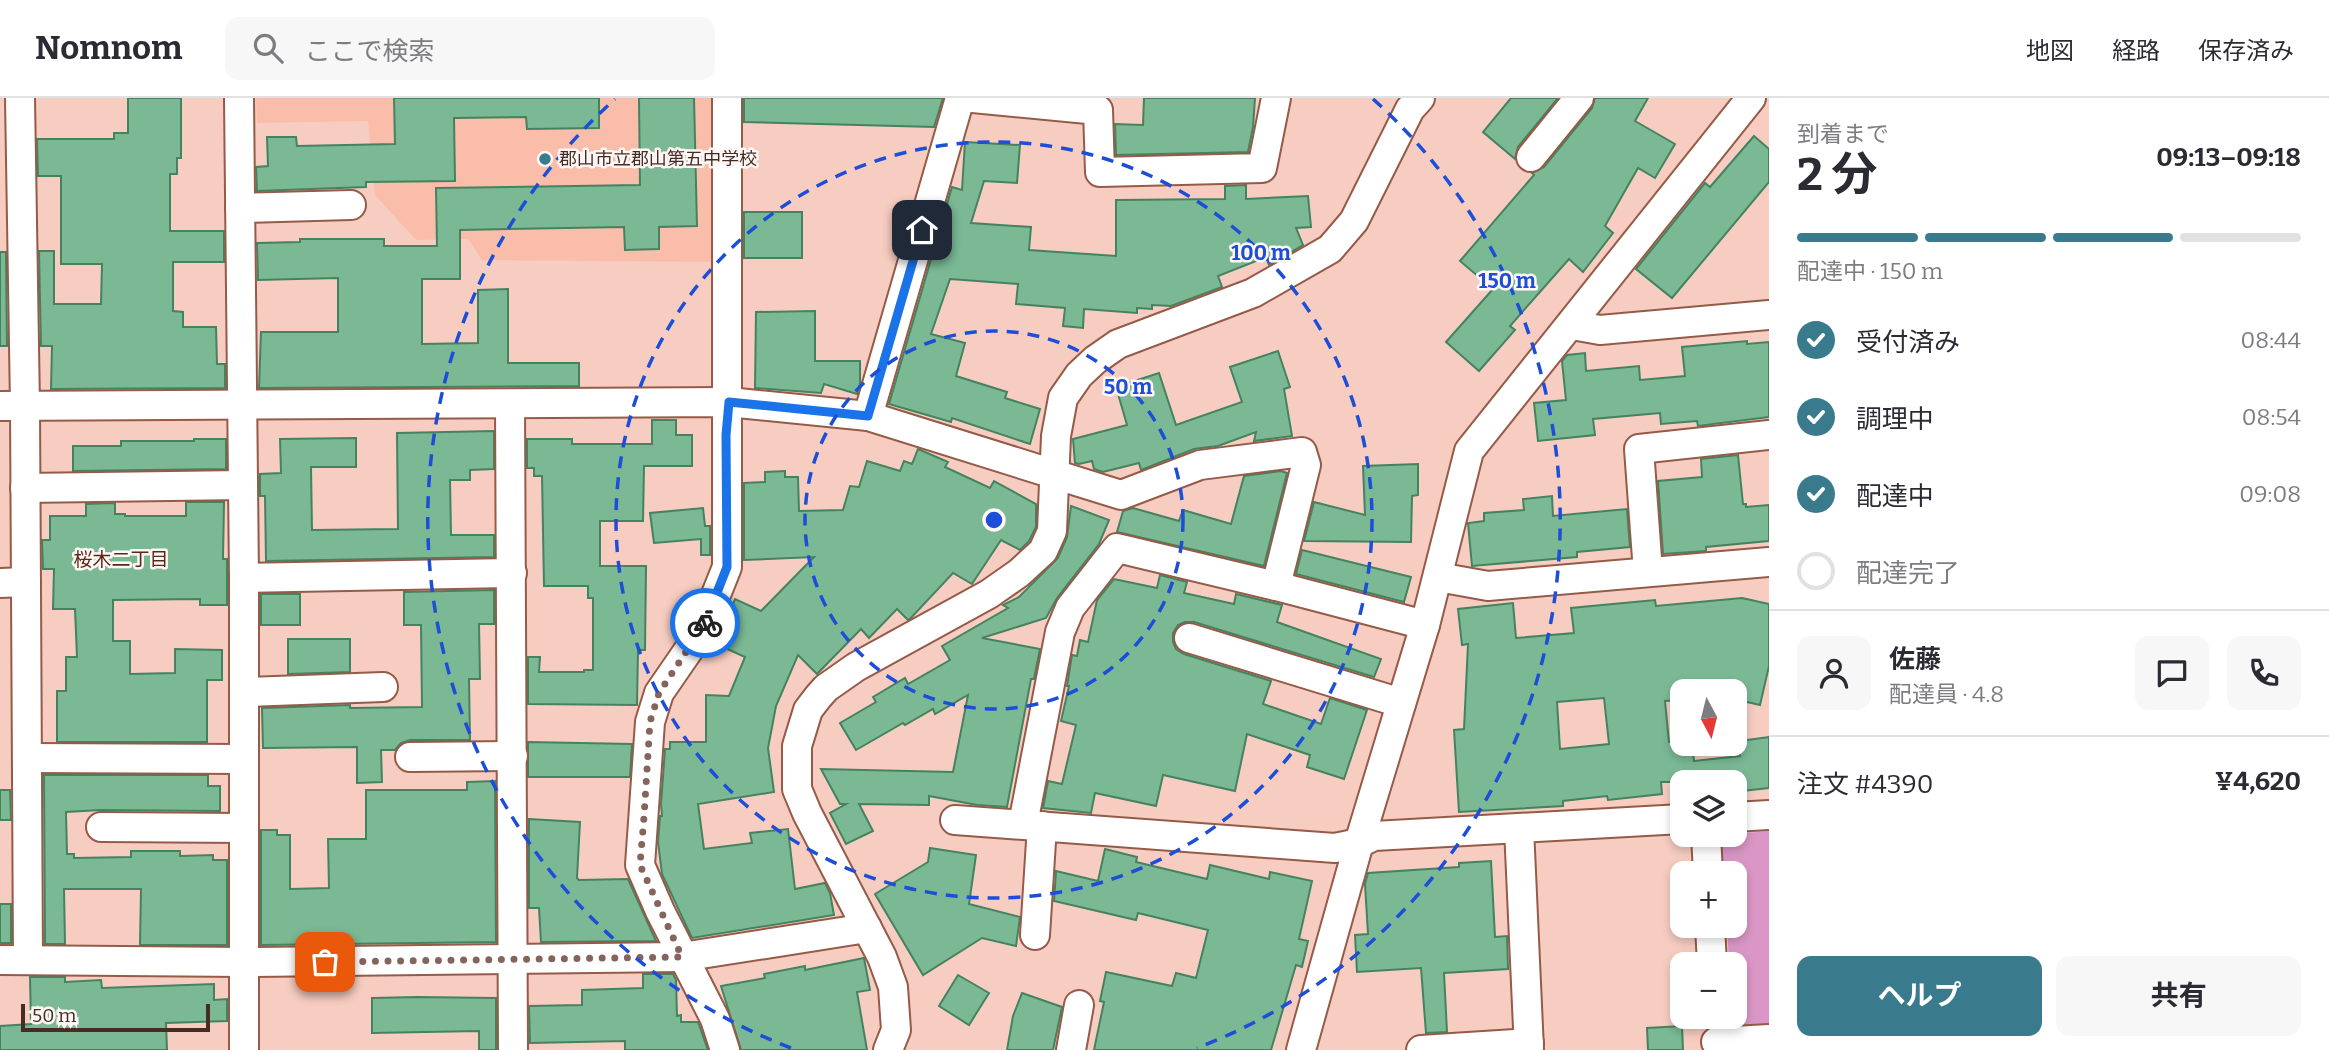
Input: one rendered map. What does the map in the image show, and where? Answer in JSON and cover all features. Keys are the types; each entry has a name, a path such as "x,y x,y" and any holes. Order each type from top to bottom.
{"street":[{"path":"19,98 13,406 25,488 13,583 27,758 28,960"},
{"path":"239,98 244,578 244,1050"},
{"path":"725,1050 715,1019 682,957 640,865 650,722 659,693 701,632 727,567 727,98"},
{"path":"868,416 960,98"},
{"path":"973,98 1100,104 1100,172 1262,168 1276,98"},
{"path":"891,1049 896,1030 893,987 882,957 797,789 797,746 808,710 826,688 856,667 989,594 1019,573 1043,551 1052,531 1056,436 1063,398 1079,375 1118,344 1253,293 1330,249 1354,220 1410,109 1420,98"},
{"path":"1531,157 1579,98"},
{"path":"1301,1050 1424,625 1469,451 1751,98"},
{"path":"240,208 351,205"},
{"path":"1572,325 1600,330 1769,315"},
{"path":"13,406 729,402 868,416 1121,495 1200,465 1302,452 1306,465 1276,586"},
{"path":"510,404 513,1050"},
{"path":"1648,572 1639,449 1769,435"},
{"path":"25,488 243,485"},
{"path":"1035,935 1033,825 1060,632 1070,608 1117,548 1424,625"},
{"path":"1437,577 1488,586 1769,562"},
{"path":"244,578 512,573"},
{"path":"1189,639 1401,703"},
{"path":"244,692 383,687"},
{"path":"410,757 513,756"},
{"path":"27,758 244,759"},
{"path":"1747,816 1769,815"},
{"path":"955,820 1335,849 1374,836 1670,821"},
{"path":"101,827 244,828"},
{"path":"1421,1050 1529,1047 1519,828"},
{"path":"0,960 244,962 682,957 867,928"},
{"path":"1071,1050 1079,1005"},
{"path":"1716,1036 1769,1039"}],"shaded area":[{"name":"郡山市立郡山第五中学校","path":"256,98 717,98 719,262 482,260 468,239 416,240 375,195 368,121 257,123"},
{"path":"1769,831 1769,1026 1747,1027 1747,952 1728,952 1728,938 1747,938 1747,861 1722,861 1722,847 1747,847 1747,833"}],"building":[{"path":"128,98 181,98 181,158 177,158 177,174 170,174 170,231 224,231 224,262 173,262 173,311 183,312 183,327 216,327 217,364 225,364 225,388 51,389 52,346 41,346 39,251 54,251 54,304 101,304 102,264 61,264 61,176 38,176 37,139 114,139 114,133 128,133"},
{"path":"394,98 599,98 599,128 527,129 526,117 454,118 455,181 366,182 366,187 257,191 256,167 268,166 267,137 296,137 297,146 395,144"},
{"path":"639,98 694,98 697,226 659,227 659,249 625,250 624,227 460,230 460,279 422,279 422,344 478,343 478,290 508,289 508,363 579,363 579,386 259,388 261,332 338,332 338,278 258,280 257,243 300,242 300,239 384,239 384,246 437,246 436,188 640,185"},
{"path":"744,98 943,98 934,127 744,122"},
{"path":"1144,98 1255,98 1248,152 1116,155 1115,124 1143,125"},
{"path":"1511,98 1558,98 1518,147 1515,159 1483,132"},
{"path":"1595,98 1648,98 1635,121 1675,144 1655,178 1638,168 1605,226 1613,233 1583,272 1569,259 1510,326 1515,330 1479,371 1446,342 1493,289 1460,261 1534,175 1532,173 1544,167 1592,108"},
{"path":"1754,136 1769,149 1769,182 1672,298 1636,269 1705,183 1710,187"},
{"path":"965,142 1020,145 1017,183 984,181 971,223 1031,227 1029,250 1116,256 1116,200 1225,199 1225,186 1246,185 1246,199 1308,196 1311,227 1296,228 1303,245 1269,265 1266,257 1218,276 1222,287 1171,306 1152,305 1152,309 1137,308 1137,313 1084,309 1083,328 1063,326 1065,308 1016,304 1018,284 950,279 931,334 965,343 956,376 1007,392 1005,398 1040,409 1030,444 952,418 951,422 889,404 952,187 962,190"},
{"path":"744,212 802,212 802,258 744,258"},
{"path":"0,252 6,252 7,346 0,346"},
{"path":"815,311 815,361 860,361 857,394 824,384 821,393 755,388 756,312"},
{"path":"1747,341 1747,344 1769,342 1769,417 1698,426 1697,421 1661,424 1660,413 1593,419 1595,435 1538,441 1534,403 1566,400 1562,361 1567,355 1585,353 1586,371 1639,366 1640,380 1685,376 1682,347"},
{"path":"1278,351 1290,387 1284,389 1292,436 1254,441 1256,432 1218,446 1194,449 1141,470 1139,463 1103,472 1094,469 1092,461 1075,463 1073,439 1127,425 1116,387 1159,373 1176,425 1242,402 1230,367"},
{"path":"652,420 676,420 676,435 692,435 692,466 644,466 643,521 600,521 600,566 646,566 645,650 638,650 637,705 528,704 528,657 540,657 539,672 593,670 593,598 588,598 588,586 544,586 542,476 534,476 534,468 527,468 527,439 572,439 572,444 652,444"},
{"path":"494,431 494,469 470,470 470,480 450,480 451,535 494,535 494,557 266,561 265,496 260,496 260,474 281,473 280,439 356,438 356,467 311,467 312,530 398,529 397,433"},
{"path":"226,439 226,469 73,471 73,446 121,446 121,441"},
{"path":"918,449 948,462 945,467 990,488 994,481 1036,504 1036,527 1029,541 1020,550 1001,540 972,584 953,573 910,619 897,609 869,638 861,629 817,674 798,655 776,706 768,748 774,792 698,804 704,849 752,843 750,833 788,829 795,889 825,883 830,893 834,915 692,938 662,874 658,842 665,749 670,749 670,742 706,742 706,695 729,696 745,657 714,643 735,599 761,611 814,557 744,560 744,483 765,482 765,472 785,471 785,477 798,477 799,511 843,510 850,486 859,487 867,461 900,471 904,461 912,464"},
{"path":"1738,455 1743,504 1746,504 1746,507 1769,505 1769,541 1706,547 1706,551 1663,554 1658,481 1702,477 1701,459"},
{"path":"1418,464 1418,495 1412,496 1411,542 1304,541 1314,502 1365,515 1363,466"},
{"path":"1281,471 1287,473 1264,566 1117,532 1123,511 1133,508 1179,521 1183,510 1231,524 1244,476"},
{"path":"1552,496 1553,516 1627,509 1630,547 1577,552 1577,557 1472,566 1468,523 1484,521 1484,513 1524,510 1523,499"},
{"path":"186,502 224,502 223,559 227,559 227,605 200,605 200,599 113,600 113,641 130,641 130,674 175,673 175,649 222,650 222,680 207,680 207,742 57,742 57,691 66,691 66,657 77,657 75,609 53,609 54,569 43,569 42,540 50,540 50,516 86,516 86,504 115,503 115,514 125,516 186,516"},
{"path":"1071,506 1109,520 1099,544 1057,598 1046,618 982,638 1040,649 1034,679 1031,679 1007,807 977,805 929,796 929,805 859,804 873,831 846,844 830,813 846,804 840,804 821,769 953,772 968,695 935,714 933,709 905,725 903,723 856,750 840,723 876,702 873,697 905,678 908,684 950,660 942,646 1008,608 1003,605 1019,597 1058,558 1067,537"},
{"path":"703,508 705,526 710,526 710,555 701,555 701,539 654,543 650,513"},
{"path":"1302,550 1411,577 1404,602 1296,574"},
{"path":"1160,575 1187,582 1184,593 1234,604 1236,594 1282,605 1277,622 1381,659 1374,677 1194,622 1178,625 1173,633 1176,649 1184,654 1271,681 1263,704 1321,724 1330,698 1367,710 1344,779 1307,767 1310,755 1247,734 1235,791 1163,775 1156,806 1095,793 1091,813 1043,808 1048,781 1062,784 1076,725 1061,721 1069,686 1072,655 1077,656 1080,640 1088,642 1097,600 1114,579 1157,588"},
{"path":"494,590 494,624 479,624 480,679 469,679 470,740 410,740 401,743 395,750 381,750 382,782 357,783 357,747 263,748 262,708 350,705 350,708 422,707 421,625 404,625 404,592"},
{"path":"261,594 300,594 300,625 261,625"},
{"path":"1742,598 1769,604 1769,666 1760,705 1747,702 1747,679 1670,679 1670,701 1665,701 1670,756 1693,756 1694,761 1747,756 1747,740 1769,737 1769,788 1747,791 1747,770 1670,770 1670,782 1661,782 1662,794 1608,800 1607,796 1563,801 1563,806 1459,812 1454,730 1464,729 1468,644 1462,645 1458,609 1513,603 1516,638 1574,633 1571,608 1655,600 1656,606","holes":["1604,698 1609,744 1560,749 1557,702"]},
{"path":"288,639 350,639 350,672 288,674"},
{"path":"528,742 632,744 630,777 528,777"},
{"path":"44,775 208,775 208,786 220,786 220,811 66,812 67,854 74,854 74,858 131,857 131,851 180,851 180,856 213,855 213,860 227,860 227,945 140,945 141,889 64,889 65,944 45,944"},
{"path":"495,781 496,942 261,945 261,830 277,830 277,835 290,835 290,889 329,888 328,839 366,839 366,790 467,790 467,782"},
{"path":"0,790 10,790 11,820 0,820"},
{"path":"529,819 580,822 577,878 628,879 656,941 541,942 539,908 529,908"},
{"path":"930,848 976,855 969,904 1020,917 1016,946 982,938 923,975 875,894 928,862"},
{"path":"1105,849 1137,857 1136,862 1207,879 1210,865 1269,879 1270,872 1312,881 1299,939 1308,941 1302,967 1296,965 1271,1050 1094,1050 1104,1002 1100,1001 1106,972 1172,986 1176,973 1196,978 1208,930 1138,913 1136,920 1054,901 1056,871 1098,881"},
{"path":"1491,861 1495,937 1507,936 1508,969 1444,973 1447,1032 1426,1033 1421,968 1357,972 1355,935 1368,934 1365,884 1368,873 1459,867 1459,863"},
{"path":"0,904 11,904 11,943 0,943"},
{"path":"864,958 870,990 857,992 867,1050 741,1050 721,986 765,978 764,974 805,966 805,970"},
{"path":"643,974 673,974 676,980 677,1016 681,1015 681,1022 698,1022 708,1050 625,1050 625,1041 530,1043 529,1006 582,1005 582,990 643,988"},
{"path":"958,975 989,993 969,1025 939,1006"},
{"path":"30,977 65,977 65,982 101,980 102,988 214,984 214,1000 227,999 227,1021 166,1023 167,1050 0,1050 0,1026 31,1024"},
{"path":"1022,993 1062,1007 1053,1050 1007,1050 1013,1016"},
{"path":"372,998 496,998 496,1050 479,1050 479,1031 372,1033"},
{"path":"1647,1028 1682,1029 1683,1050 1648,1050"}],"way so far":[{"path":"325,962 682,957 640,865 650,722 659,693 705,623"}],"place":[{"name":"郡山市立郡山第五中学校","path":"545,159"}],"district":[{"name":"桜木二丁目","path":"121,559"}],"route":[{"path":"705,623 727,567 726,435 729,402 868,416 922,230"}]}
